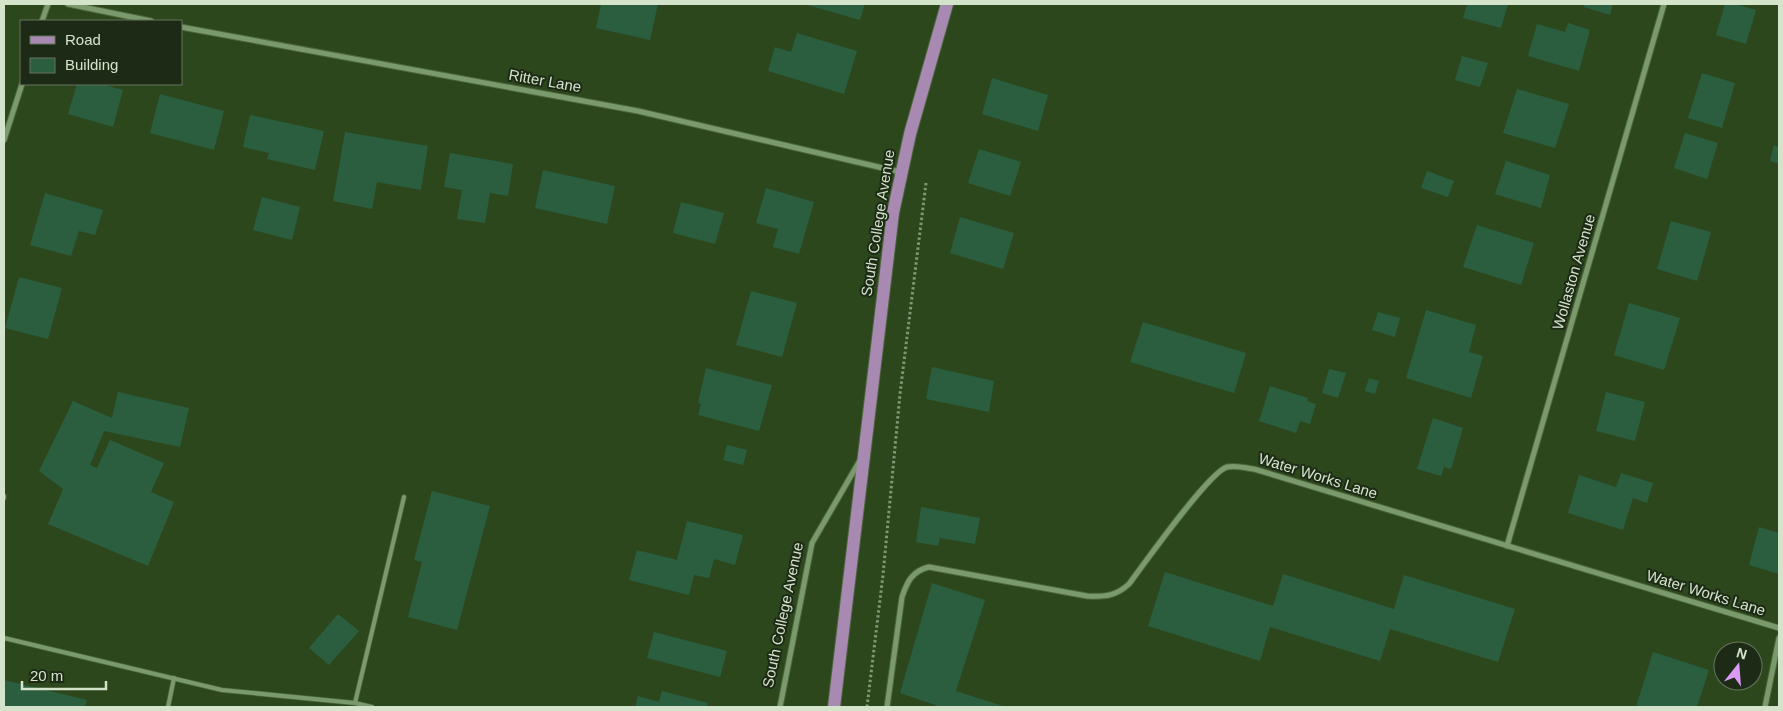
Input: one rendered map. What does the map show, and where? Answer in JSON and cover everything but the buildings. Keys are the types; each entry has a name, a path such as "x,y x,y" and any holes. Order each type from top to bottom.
{"main road":[{"name":"South College Avenue","path":"834,707 886,262 901,172 947,4"}],"street":[{"path":"42,20 48,4"},
{"path":"68,4 146,20"},
{"name":"Wollaston Avenue","path":"1507,546 1664,4"},
{"name":"Ritter Lane","path":"182,27 638,111 901,172"},
{"path":"4,140 22,85"},
{"name":"South College Avenue","path":"780,707 812,543 864,453"},
{"name":"Water Works Lane","path":"887,707 902,597 906,585 918,570 929,567 1087,596 1104,597 1120,593 1130,584 1200,493 1220,471 1228,467 1254,469 1779,628"},
{"path":"1765,707 1779,638"}],"lane":[{"path":"355,703 404,497"},
{"path":"4,638 222,690 355,703 372,707"},
{"path":"168,707 174,678"}],"path":[{"path":"868,707 884,575 900,394 926,183"}]}
